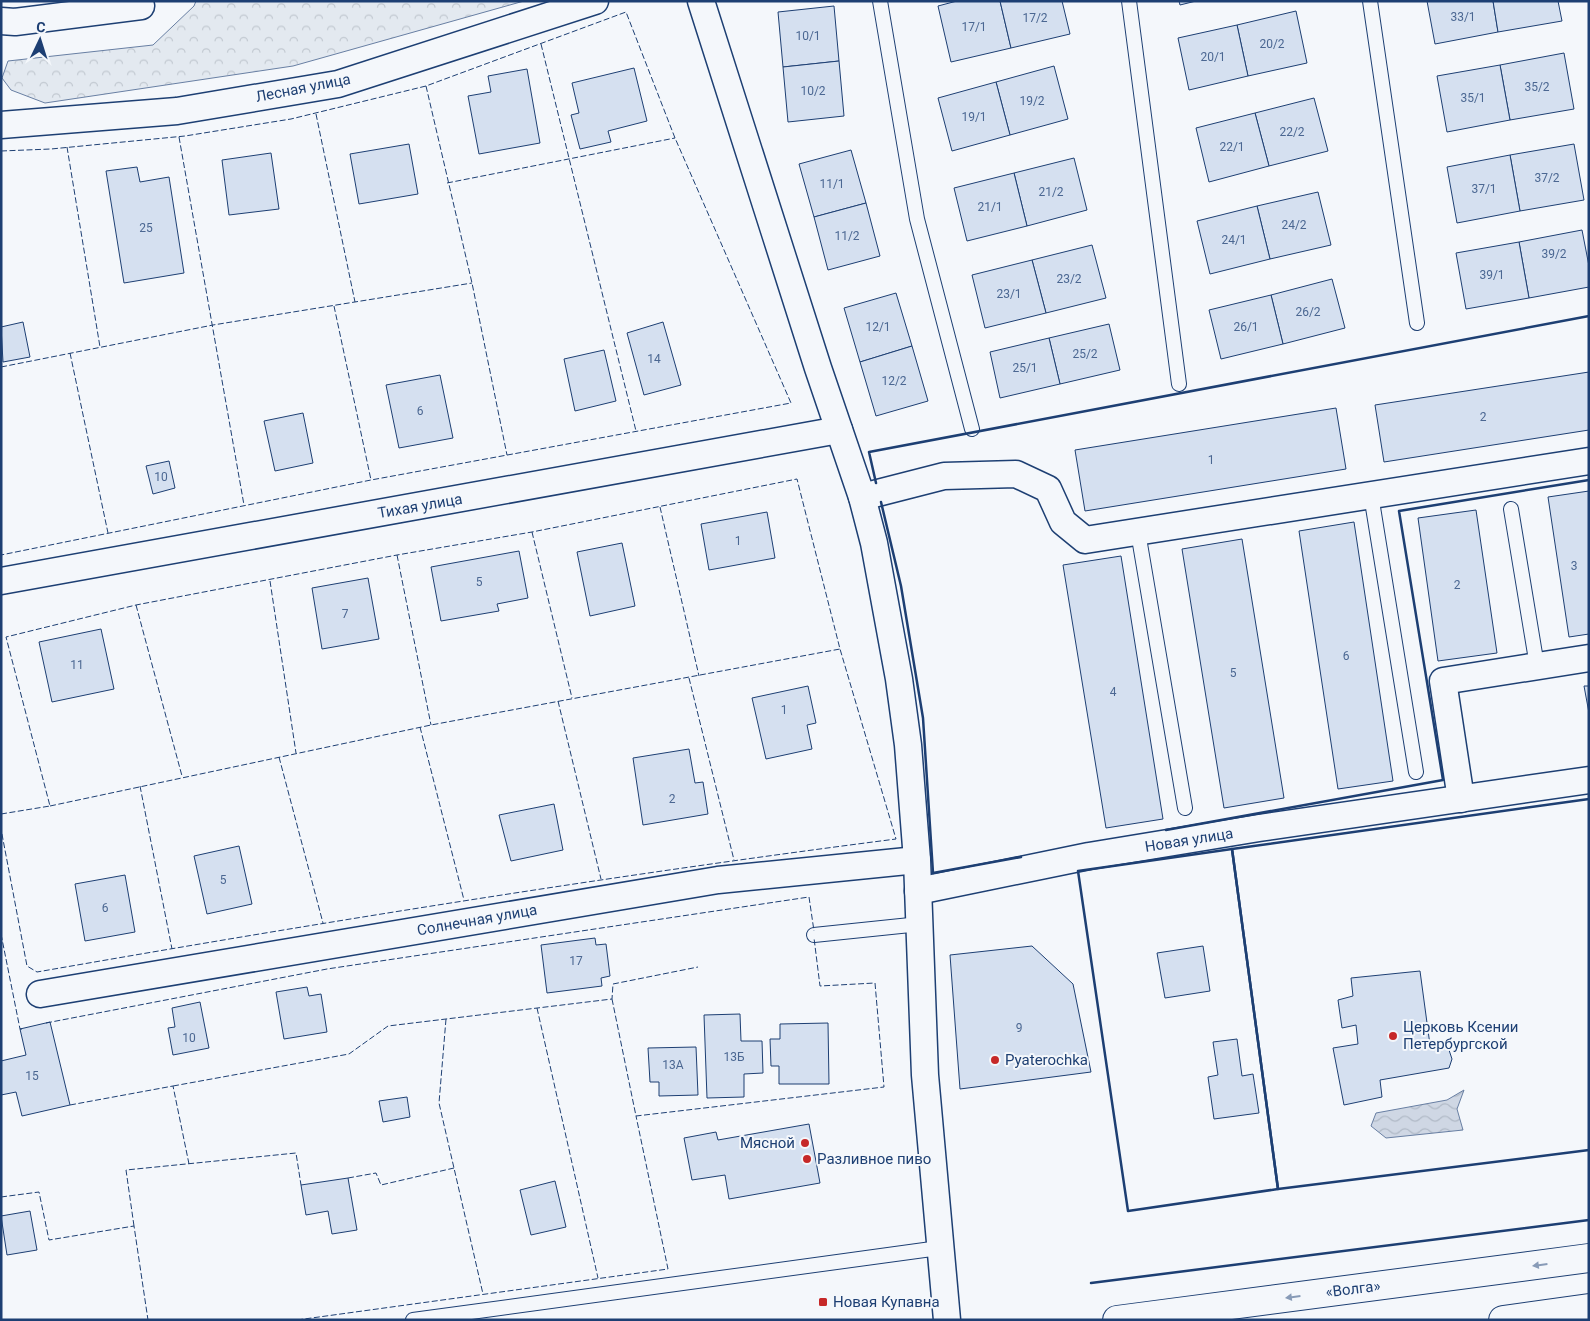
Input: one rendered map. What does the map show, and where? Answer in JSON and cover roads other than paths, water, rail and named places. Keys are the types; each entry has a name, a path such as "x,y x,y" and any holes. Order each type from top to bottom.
{"highway":[{"name":"«Волга»","path":"1117,1320 1589,1258"},
{"path":"1503,1320 1589,1308"}],"street":[{"name":"Лесная улица","path":"1,125 177,111 338,84 595,1"},
{"path":"701,1 862,497 874,543 899,679 908,745 917,860 925,1075 939,1248 947,1320"},
{"path":"1,21 15,22 141,6"},
{"name":"Тихая улица","path":"1,581 839,430"},
{"path":"862,497 944,476 1016,474 1048,489 1063,522 1085,540 1589,461"},
{"path":"1461,799 1443,681 1589,658"},
{"name":"Новая улица","path":"918,890 1099,855 1589,780"},
{"name":"Солнечная улица","path":"40,994 718,880 917,860"}],"lane":[{"path":"880,1 917,219 972,429"},
{"path":"1129,1 1179,384"},
{"path":"1370,1 1417,323"},
{"path":"1371,495 1416,772"},
{"path":"1511,509 1536,666"},
{"path":"1138,532 1185,808"},
{"path":"814,935 920,924"},
{"path":"413,1320 939,1248"}],"water":[{"path":"1464,1090 1457,1109 1463,1130 1386,1138 1371,1126 1376,1113 1447,1100"}],"place":[{"name":"Церковь Ксении Петербургской","path":"1393,1036"},
{"name":"Pyaterochka","path":"995,1060"},
{"name":"Мясной","path":"805,1143"},
{"name":"Разливное пиво","path":"807,1159"},
{"name":"Новая Купавна","path":"823,1302"}]}
